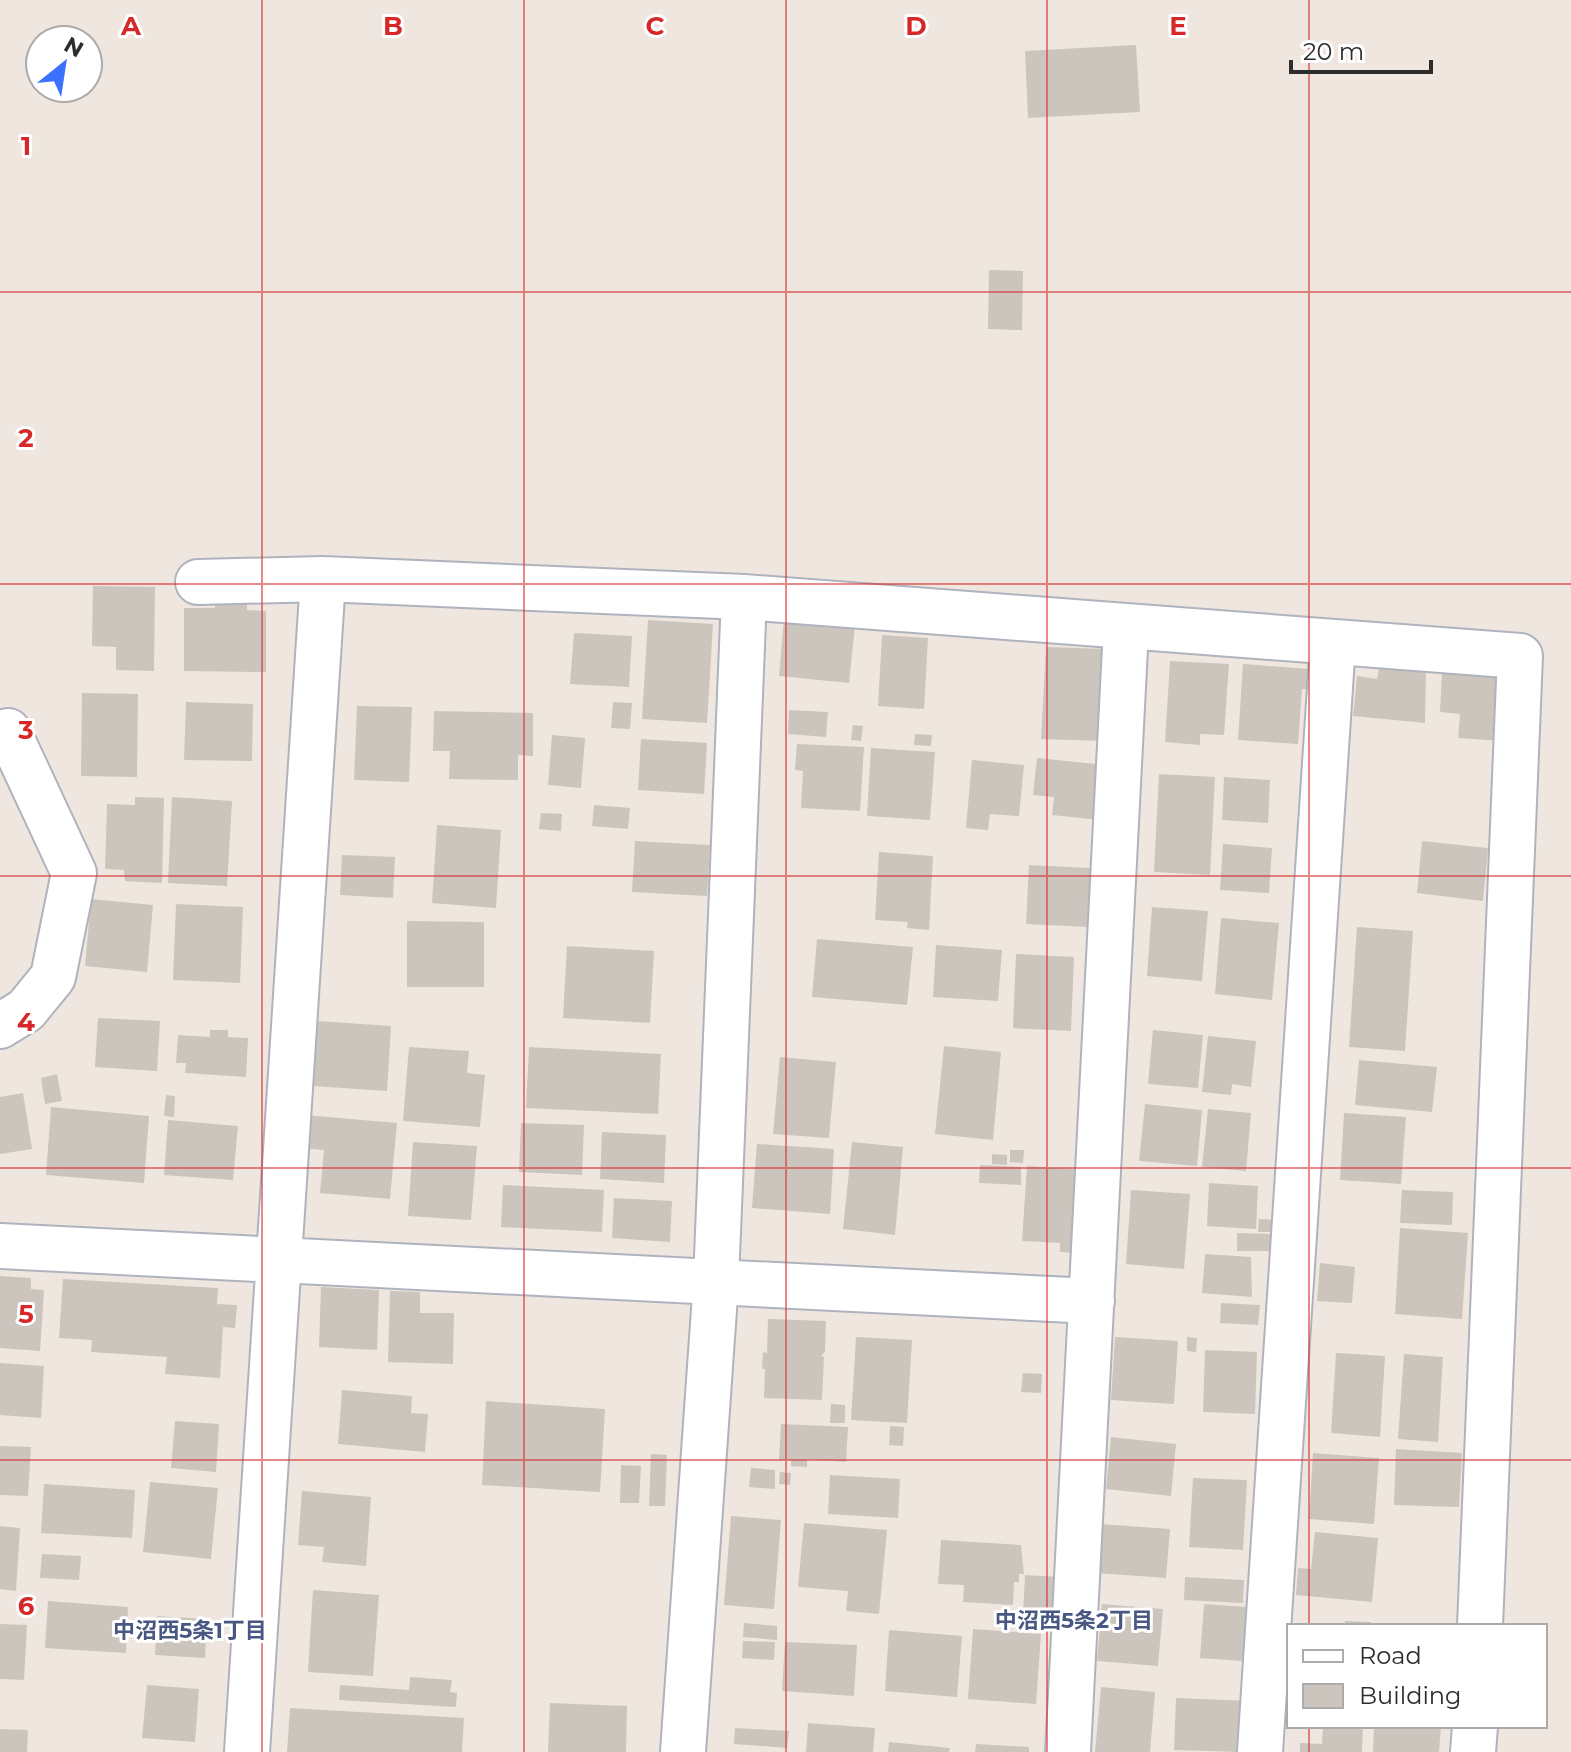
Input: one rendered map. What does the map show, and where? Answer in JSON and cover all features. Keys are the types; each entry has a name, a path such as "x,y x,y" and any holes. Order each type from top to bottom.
{"street":[{"path":"247,1752 323,579"},
{"path":"198,582 323,579 744,597 1126,629 1520,656 1480,1624"},
{"path":"683,1752 716,1281 744,597"},
{"path":"1068,1752 1126,629"},
{"path":"1260,1752 1333,642"},
{"path":"0,1026 26,1010 53,977 74,873 8,731"},
{"path":"0,1246 1092,1301"},
{"path":"1473,1752 1475,1728"}],"building":[{"path":"1136,45 1140,112 1028,118 1025,51"},
{"path":"989,270 1023,271 1022,330 988,329"},
{"path":"93,586 155,587 154,671 116,670 116,647 92,646"},
{"path":"215,594 247,594 247,610 266,611 266,672 184,671 184,608 215,608"},
{"path":"784,619 855,626 849,683 779,676"},
{"path":"648,620 713,624 707,723 642,719"},
{"path":"574,633 632,636 629,687 570,684"},
{"path":"882,635 928,638 924,709 878,706"},
{"path":"1046,647 1106,649 1102,741 1041,739"},
{"path":"1170,661 1229,664 1224,735 1200,734 1200,745 1165,742"},
{"path":"1380,663 1426,668 1425,723 1353,716 1357,676 1377,679"},
{"path":"1243,664 1308,669 1307,689 1302,689 1298,744 1238,740"},
{"path":"1442,671 1506,675 1502,741 1458,738 1460,714 1440,712"},
{"path":"82,693 138,694 137,777 81,776"},
{"path":"186,702 253,704 252,761 184,760"},
{"path":"613,702 632,703 630,729 611,728"},
{"path":"357,706 412,707 409,782 354,780"},
{"path":"789,710 828,712 826,737 788,734"},
{"path":"434,711 533,713 533,756 518,755 518,780 449,779 450,751 433,751"},
{"path":"853,725 863,726 861,741 851,740"},
{"path":"915,734 932,735 931,746 914,745"},
{"path":"552,735 585,738 581,788 548,785"},
{"path":"641,739 707,743 704,794 638,790"},
{"path":"797,744 864,747 860,811 801,808 803,771 795,770"},
{"path":"871,748 935,752 930,820 867,816"},
{"path":"1037,758 1105,765 1100,820 1052,815 1054,797 1033,795"},
{"path":"972,760 1024,765 1019,816 990,814 988,830 966,828"},
{"path":"1159,774 1215,777 1210,875 1154,872"},
{"path":"1224,777 1270,780 1268,823 1222,820"},
{"path":"135,797 164,798 162,883 125,881 124,870 105,869 107,804 135,805"},
{"path":"172,797 232,801 227,886 168,883"},
{"path":"594,805 630,808 628,829 592,826"},
{"path":"541,813 562,814 561,831 539,829"},
{"path":"437,825 501,830 496,908 432,903"},
{"path":"635,841 710,845 707,896 632,892"},
{"path":"1422,841 1488,848 1483,901 1417,893"},
{"path":"1223,844 1272,848 1269,893 1220,890"},
{"path":"879,852 933,856 929,930 907,928 908,922 875,920"},
{"path":"342,855 395,857 393,898 340,895"},
{"path":"1029,865 1090,868 1088,927 1026,924"},
{"path":"91,899 153,905 147,972 85,966"},
{"path":"176,904 243,907 240,983 173,980"},
{"path":"1152,907 1208,911 1202,981 1147,976"},
{"path":"1221,918 1279,923 1272,1000 1215,994"},
{"path":"407,921 484,922 484,987 407,987"},
{"path":"1357,927 1413,931 1405,1051 1349,1047"},
{"path":"817,939 913,947 907,1005 812,997"},
{"path":"936,945 1002,950 998,1001 933,997"},
{"path":"567,946 654,951 650,1023 563,1018"},
{"path":"1016,954 1074,957 1071,1031 1013,1028"},
{"path":"98,1018 160,1021 157,1071 95,1067"},
{"path":"317,1021 391,1026 387,1091 313,1086"},
{"path":"210,1030 228,1030 228,1037 248,1038 246,1077 185,1073 186,1063 176,1063 178,1035 210,1037"},
{"path":"1153,1030 1203,1035 1198,1088 1148,1084"},
{"path":"1208,1036 1256,1041 1251,1087 1232,1084 1231,1095 1202,1092"},
{"path":"944,1046 1001,1052 993,1140 935,1134"},
{"path":"409,1047 469,1051 467,1073 485,1075 480,1127 403,1121"},
{"path":"529,1047 661,1054 658,1114 526,1108"},
{"path":"780,1057 836,1062 829,1138 773,1134"},
{"path":"1359,1060 1437,1067 1432,1112 1355,1105"},
{"path":"57,1074 62,1101 45,1104 41,1078"},
{"path":"23,1093 32,1149 0,1154 0,1097"},
{"path":"166,1095 175,1096 174,1117 164,1116"},
{"path":"1145,1104 1202,1110 1197,1166 1139,1161"},
{"path":"51,1107 149,1116 144,1183 46,1175"},
{"path":"1208,1109 1251,1113 1246,1171 1202,1167"},
{"path":"1344,1113 1406,1117 1401,1184 1340,1180"},
{"path":"305,1115 397,1123 390,1199 320,1193 324,1150 302,1148"},
{"path":"168,1120 238,1126 233,1180 164,1175"},
{"path":"521,1123 584,1125 582,1175 519,1172"},
{"path":"602,1132 666,1135 664,1183 600,1179"},
{"path":"413,1142 477,1146 471,1220 408,1216"},
{"path":"852,1142 903,1147 895,1235 843,1229"},
{"path":"757,1144 834,1149 830,1214 752,1208"},
{"path":"1010,1150 1024,1150 1023,1163 1010,1162"},
{"path":"992,1154 1007,1155 1007,1165 992,1164"},
{"path":"980,1165 1021,1167 1021,1185 979,1183"},
{"path":"1027,1166 1084,1170 1078,1253 1060,1252 1060,1243 1022,1241"},
{"path":"1209,1183 1258,1186 1256,1229 1207,1226"},
{"path":"503,1185 604,1190 602,1232 501,1227"},
{"path":"1131,1190 1190,1194 1184,1269 1126,1264"},
{"path":"1402,1190 1453,1192 1452,1225 1400,1223"},
{"path":"614,1198 672,1201 670,1242 612,1238"},
{"path":"1259,1219 1277,1220 1277,1232 1258,1232"},
{"path":"1400,1228 1468,1233 1462,1319 1395,1314"},
{"path":"1237,1233 1276,1234 1276,1251 1237,1251"},
{"path":"1205,1254 1251,1257 1252,1297 1202,1293"},
{"path":"1320,1263 1355,1267 1352,1303 1317,1301"},
{"path":"0,1276 31,1278 31,1289 44,1290 40,1351 0,1348"},
{"path":"63,1279 218,1288 217,1304 237,1305 235,1328 223,1327 220,1378 165,1374 167,1357 91,1352 92,1340 59,1338"},
{"path":"321,1287 379,1290 377,1350 319,1347"},
{"path":"390,1291 420,1292 420,1313 454,1313 453,1364 388,1362"},
{"path":"1221,1303 1260,1305 1258,1325 1220,1323"},
{"path":"768,1319 826,1321 825,1352 821,1356 824,1357 822,1400 764,1398 765,1369 762,1369 763,1352 767,1353"},
{"path":"856,1337 912,1340 907,1423 851,1420"},
{"path":"1115,1337 1178,1341 1174,1404 1111,1400"},
{"path":"1187,1337 1197,1338 1196,1352 1187,1351"},
{"path":"1205,1350 1257,1352 1255,1414 1203,1412"},
{"path":"1336,1353 1385,1356 1380,1437 1331,1433"},
{"path":"1404,1354 1443,1357 1438,1442 1398,1439"},
{"path":"0,1363 44,1366 41,1418 0,1415"},
{"path":"1023,1373 1042,1374 1041,1393 1021,1392"},
{"path":"342,1390 412,1396 411,1413 428,1414 425,1452 338,1444"},
{"path":"486,1401 605,1409 600,1492 482,1485"},
{"path":"831,1404 845,1405 845,1423 830,1423"},
{"path":"175,1421 219,1424 216,1472 171,1468"},
{"path":"781,1424 848,1427 846,1462 807,1459 807,1467 791,1466 791,1460 779,1460"},
{"path":"890,1426 904,1427 903,1446 889,1445"},
{"path":"1111,1437 1176,1444 1171,1496 1106,1489"},
{"path":"0,1446 31,1447 28,1496 0,1495"},
{"path":"1396,1449 1462,1453 1459,1507 1394,1505"},
{"path":"1313,1453 1379,1458 1374,1524 1309,1519"},
{"path":"651,1454 667,1455 665,1506 649,1506"},
{"path":"621,1465 641,1466 639,1503 620,1503"},
{"path":"751,1468 775,1470 775,1489 749,1487"},
{"path":"780,1472 791,1473 790,1485 779,1484"},
{"path":"830,1475 900,1479 898,1518 828,1514"},
{"path":"1193,1478 1247,1480 1243,1550 1189,1547"},
{"path":"150,1482 218,1488 211,1559 143,1552"},
{"path":"44,1484 135,1490 132,1538 41,1533"},
{"path":"302,1491 371,1497 366,1566 322,1562 324,1547 298,1545"},
{"path":"731,1516 781,1520 774,1609 724,1605"},
{"path":"804,1523 887,1530 879,1614 846,1611 848,1591 798,1587"},
{"path":"1100,1524 1170,1529 1166,1578 1097,1573"},
{"path":"0,1526 20,1528 16,1591 0,1589"},
{"path":"1315,1532 1378,1538 1372,1602 1296,1595 1298,1568 1311,1569"},
{"path":"941,1540 1021,1545 1024,1574 1019,1574 1019,1582 1014,1582 1013,1605 963,1602 964,1585 938,1584"},
{"path":"42,1554 81,1556 79,1580 40,1578"},
{"path":"1025,1575 1061,1577 1059,1616 1023,1614"},
{"path":"1185,1577 1244,1580 1243,1603 1184,1600"},
{"path":"313,1590 379,1595 373,1676 308,1672"},
{"path":"48,1601 128,1607 126,1653 45,1648"},
{"path":"1102,1604 1163,1609 1158,1666 1097,1661"},
{"path":"1204,1604 1247,1607 1244,1661 1200,1658"},
{"path":"157,1616 207,1619 205,1658 155,1655"},
{"path":"1345,1621 1371,1622 1370,1624 1345,1624"},
{"path":"744,1623 777,1626 777,1640 743,1637"},
{"path":"0,1624 27,1625 24,1680 0,1679"},
{"path":"973,1629 1041,1634 1036,1704 968,1699"},
{"path":"889,1630 962,1636 957,1697 885,1691"},
{"path":"743,1641 775,1642 774,1660 742,1658"},
{"path":"785,1642 857,1645 854,1696 782,1691"},
{"path":"410,1677 452,1680 450,1692 457,1693 456,1707 339,1700 340,1685 409,1690"},
{"path":"147,1685 199,1689 195,1742 142,1738"},
{"path":"1101,1687 1155,1692 1150,1752 1095,1752"},
{"path":"1176,1698 1251,1701 1241,1752 1174,1750"},
{"path":"550,1703 627,1706 626,1752 548,1752"},
{"path":"290,1708 464,1718 462,1752 287,1752"},
{"path":"808,1723 875,1728 873,1752 806,1752"},
{"path":"735,1728 789,1731 787,1748 734,1744"},
{"path":"1323,1728 1363,1728 1362,1752 1300,1752 1300,1743 1322,1744"},
{"path":"1374,1728 1441,1728 1439,1752 1373,1752"},
{"path":"0,1729 28,1730 27,1752 0,1752"},
{"path":"889,1742 950,1748 949,1752 888,1752"},
{"path":"976,1744 1029,1747 1029,1752 975,1752"}],"district":[{"name":"中沼西5条2丁目","path":"1074,1620"},
{"name":"中沼西5条1丁目","path":"190,1630"}]}
